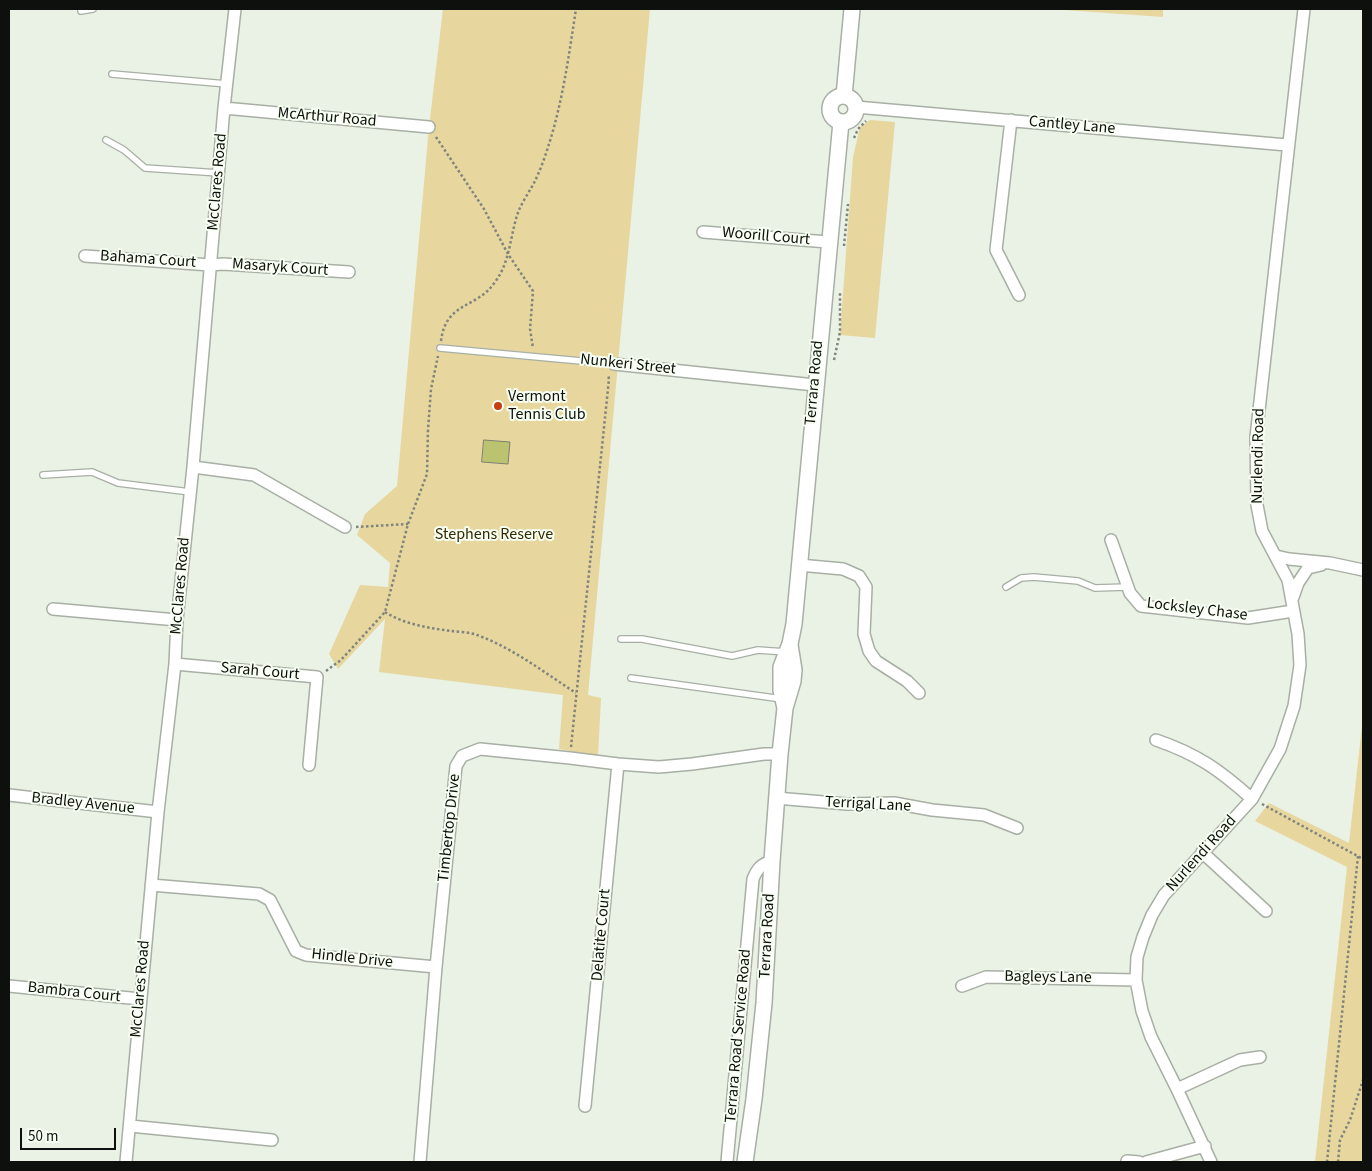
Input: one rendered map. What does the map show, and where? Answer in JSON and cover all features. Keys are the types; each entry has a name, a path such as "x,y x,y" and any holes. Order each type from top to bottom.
{"main road":[{"path":"844,96 852,9"},
{"path":"844,96 851,98 856,107 852,118 849,121 841,122 830,114 830,105 834,98 844,96"},
{"name":"Terrara Road","path":"745,1162 764,1003 776,798 785,702 794,680 790,649 841,122"}],"street":[{"name":"McClares Road","path":"126,1162 158,812 175,664 177,620 224,108 235,9"},
{"name":"Nurlendi Road","path":"1211,1162 1178,1089 1151,1037 1142,1011 1136,980 1138,957 1143,937 1152,915 1164,895 1252,799 1280,749 1294,706 1300,665 1298,634 1288,580 1262,531 1257,505 1256,437 1287,145 1304,9"},
{"name":"Cantley Lane","path":"856,107 1287,145"},
{"name":"McArthur Road","path":"224,108 429,128"},
{"path":"1011,120 996,250 1020,295"},
{"name":"Woorill Court","path":"704,232 828,242"},
{"name":"Bahama Court","path":"86,256 210,265"},
{"name":"Masaryk Court","path":"210,265 223,264 349,272"},
{"name":"Nunkeri Street","path":"610,363 815,384"},
{"path":"192,467 254,475 345,527"},
{"name":"Locksley Chase","path":"1111,540 1130,593 1141,606 1248,618 1292,606"},
{"path":"1276,556 1330,563 1363,570"},
{"path":"1292,606 1298,583 1308,568 1330,563"},
{"path":"799,564 843,569 859,576 866,587 864,634 869,652 876,661 907,680 919,693"},
{"path":"53,609 177,620"},
{"name":"Sarah Court","path":"175,664 317,677 308,765"},
{"path":"1156,740 1183,749 1209,763 1252,799"},
{"name":"Timbertop Drive","path":"420,1162 436,967 456,766 462,756 480,749 618,764 659,766 692,764 764,754 780,754"},
{"name":"Delatite Court","path":"585,1106 618,764"},
{"name":"Bradley Avenue","path":"9,796 158,812"},
{"name":"Terrigal Lane","path":"776,798 847,804 894,803 932,810 984,815 1017,828"},
{"path":"1202,852 1266,911"},
{"name":"Terrara Road Service Road","path":"727,1162 753,879 761,865 772,861"},
{"name":"Hindle Drive","path":"151,885 260,894 270,900 296,951 306,955 436,967"},
{"name":"Bagleys Lane","path":"962,986 986,977 1136,980"},
{"name":"Bambra Court","path":"9,986 140,999"},
{"path":"1178,1089 1240,1060 1260,1057"},
{"path":"130,1126 272,1140"},
{"path":"1146,1162 1205,1146"}],"lane":[{"path":"81,12 93,9"},
{"path":"112,74 227,84"},
{"path":"106,140 124,150 145,168 219,173"},
{"name":"Nunkeri Street","path":"440,348 610,363"},
{"path":"44,475 92,472 118,483 190,492"},
{"path":"1006,587 1021,578 1034,577 1078,580 1095,588 1128,587"},
{"path":"620,638 642,639 732,656 758,650 790,649"},
{"path":"631,678 785,702"}],"path":[{"path":"429,128 484,209 508,254 533,291 530,329 533,347 538,357"},
{"path":"570,758 610,363"},
{"path":"345,527 408,524"},
{"path":"385,612 395,619 412,624 476,634 513,652 576,693"},
{"path":"1252,799 1363,859"},
{"path":"1327,1162 1358,856"},
{"path":"1338,1162 1340,1140 1350,1120 1363,1080"}],"green space":[{"name":"Stephens Reserve","path":"443,9 650,9 588,695 601,698 598,756 559,749 563,695 379,672 385,619 338,669 329,654 360,585 388,587 390,563 357,535 365,514 397,486 429,127"},
{"path":"1050,9 1163,9 1163,17"},
{"path":"870,120 895,122 875,338 840,335 853,157 860,127"},
{"path":"1363,717 1363,1162 1315,1162 1347,867 1255,821 1269,803 1349,843"}],"building":[{"path":"484,440 510,442 508,464 482,462"}],"place":[{"name":"Vermont Tennis Club","path":"498,406"}]}
